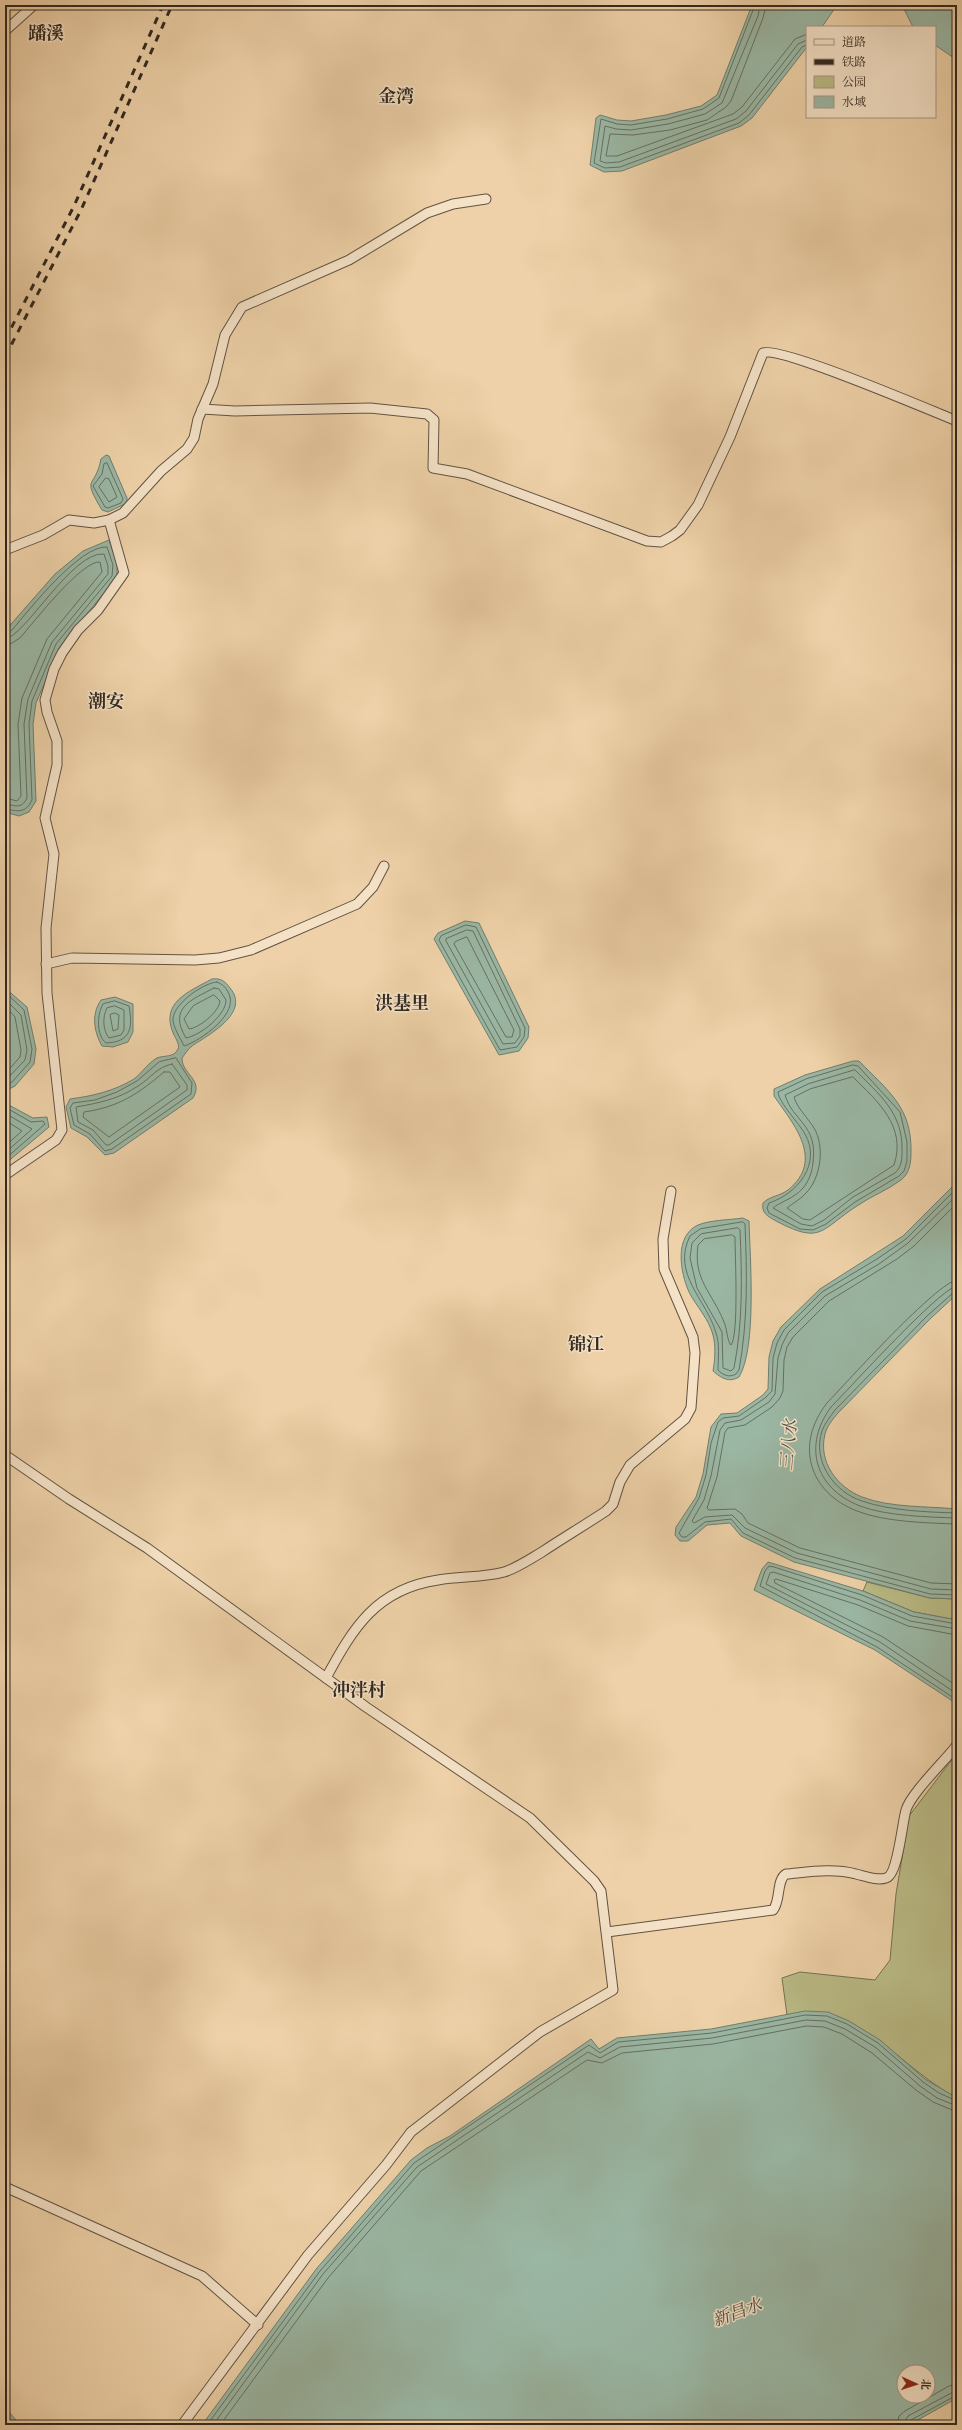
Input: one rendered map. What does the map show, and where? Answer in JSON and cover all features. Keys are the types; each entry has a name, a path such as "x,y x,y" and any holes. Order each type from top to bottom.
{"street":[{"path":"5,31 34,5"},
{"path":"5,550 43,535 69,520 86,523 109,520 123,513 161,471 190,447 194,438 198,419 215,378 225,336 242,307 349,260 427,213 460,202 486,199"},
{"path":"202,409 235,411 370,408 430,415 434,420 433,468 467,474 552,507 647,541 657,542 680,530 698,505 730,437 763,353 776,352 825,369 957,421"},
{"path":"5,1175 56,1140 62,1130 47,992 46,964 46,921 54,854 45,818 57,765 57,741 47,712 45,700 54,669 62,653 78,630 98,610 124,573 109,520"},
{"path":"46,964 72,958 195,960 219,958 251,950 357,904 373,888 384,866"},
{"path":"326,1678 347,1640 362,1619 383,1601 410,1587 436,1580 506,1572 530,1559 609,1509 620,1482 630,1465 685,1419 691,1408 695,1353 691,1330 664,1269 663,1239 671,1191"},
{"path":"5,1455 205,1588 326,1678 530,1818 598,1886 603,1896 613,1990 540,2032 411,2132 386,2165 308,2255 258,2325 182,2425"},
{"path":"607,1932 773,1910 782,1878 786,1874 824,1870 848,1872 877,1879 887,1878 892,1874 896,1864 908,1806 957,1745"},
{"path":"5,2187 202,2276 258,2325"}],"green space":[{"path":"867,1582 930,1598 957,1599 957,1620 914,1612 863,1591"},
{"path":"957,1753 957,2098 936,2085 878,2040 858,2027 836,2018 813,2013 787,2015 782,1978 800,1972 875,1980 890,1960 896,1894 909,1816"}],"water":[{"path":"752,5 837,5 823,26 806,26 806,48 752,118 741,126 622,171 604,172 590,165 596,118 600,115 617,120 631,121 666,115 701,106 717,95"},
{"path":"902,5 954,5 957,18 957,60 936,46 936,26 912,26"},
{"path":"106,455 109,456 127,498 127,503 108,512 102,510 92,492 91,487 91,483 96,475 101,459"},
{"path":"109,540 117,564 117,577 60,647 36,703 33,724 36,801 29,812 19,816 5,812 5,631 55,574 83,551"},
{"path":"465,921 479,923 529,1027 528,1038 519,1051 499,1055 434,939 438,933"},
{"path":"212,979 224,982 230,988 235,997 235,1006 225,1022 191,1047 182,1058 185,1069 196,1086 196,1092 193,1098 114,1153 105,1155 87,1137 71,1128 66,1107 70,1099 95,1095 119,1087 134,1079 157,1058 174,1054 178,1049 178,1042 170,1024 170,1015 173,1007 185,994"},
{"path":"5,988 27,1007 36,1049 34,1064 15,1086 5,1091"},
{"path":"115,997 133,1004 133,1032 128,1042 113,1047 102,1046 97,1035 95,1023 96,1011 101,1000"},
{"path":"853,1061 859,1061 880,1082 903,1111 910,1136 911,1160 908,1171 896,1184 862,1202 828,1227 813,1233 793,1229 769,1217 763,1210 763,1203 788,1190 799,1179 804,1167 805,1155 802,1143 790,1119 774,1096 774,1089 805,1075"},
{"path":"5,1103 33,1118 47,1117 49,1127 5,1164"},
{"name":"三八水","path":"957,1182 957,1294 930,1319 838,1413 827,1428 825,1434 824,1454 827,1464 837,1480 853,1493 862,1497 873,1501 897,1505 957,1509 957,1599 930,1598 794,1562 741,1536 730,1523 707,1525 688,1541 680,1541 675,1535 676,1527 696,1497 703,1474 711,1427 721,1414 737,1413 763,1395 768,1389 769,1357 773,1341 781,1327 820,1289 903,1236"},
{"path":"743,1218 749,1221 751,1279 750,1324 745,1363 739,1377 728,1380 722,1378 713,1371 715,1344 713,1335 709,1324 689,1292 683,1275 681,1255 685,1237 690,1230 698,1225 714,1221"},
{"path":"768,1562 863,1591 914,1612 957,1620 957,1704 875,1650 754,1590 762,1569"},
{"name":"新昌水","path":"805,2011 828,2012 849,2021 880,2040 925,2079 957,2098 957,2398 909,2425 202,2425 317,2268 411,2160 427,2148 450,2136 591,2039 599,2049 617,2038 711,2029"},
{"path":"5,2407 20,2425 5,2425"}],"railway":[{"path":"5,340 74,206 163,5"},
{"path":"5,357 81,210 172,5"}],"district":[{"name":"蹯溪","path":"46,33"},
{"name":"金湾","path":"396,96"},
{"name":"潮安","path":"106,701"},
{"name":"洪基里","path":"402,1003"},
{"name":"锦江","path":"586,1344"},
{"name":"冲泮村","path":"359,1690"}]}
